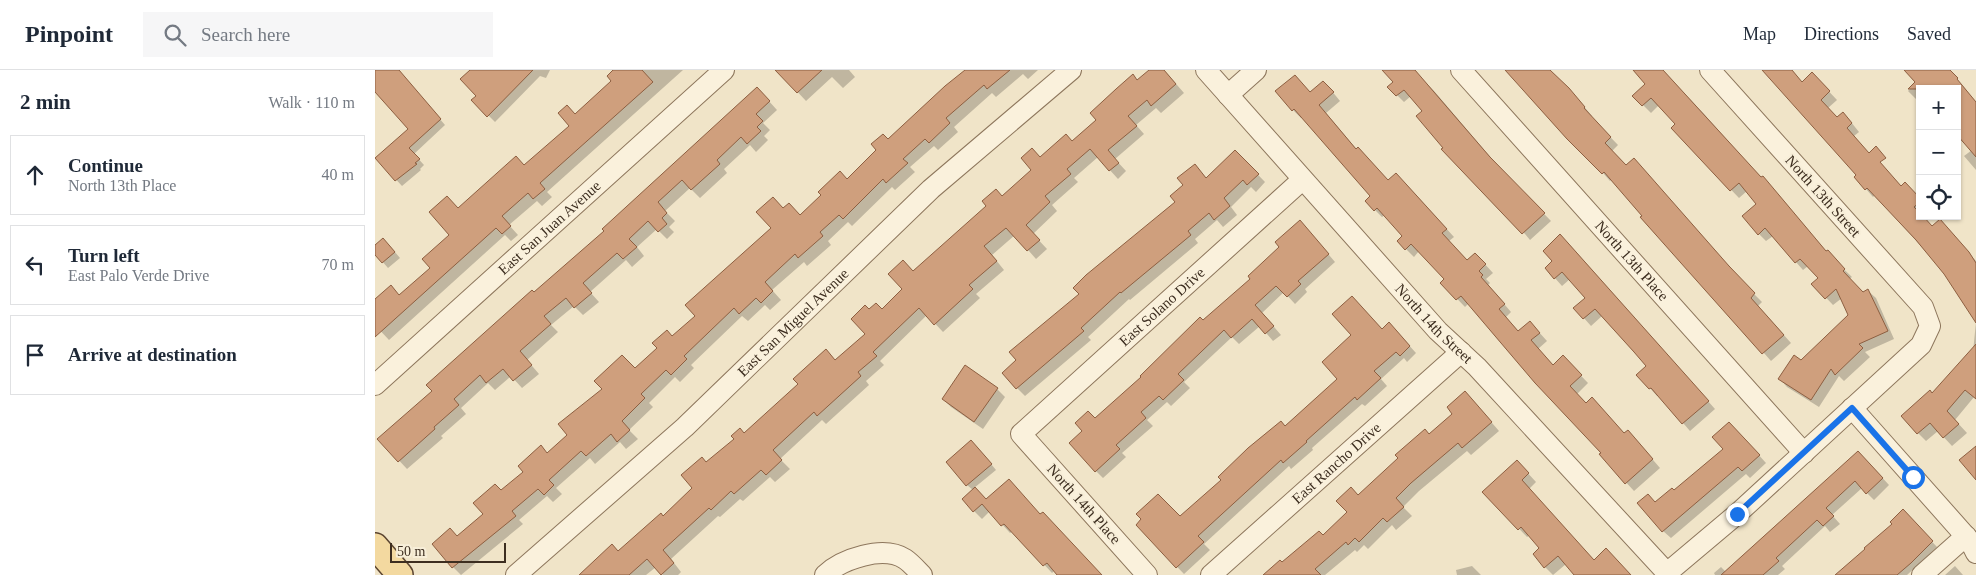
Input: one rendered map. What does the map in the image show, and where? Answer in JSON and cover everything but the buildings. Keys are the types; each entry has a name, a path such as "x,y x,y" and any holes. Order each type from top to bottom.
{"main road":[{"path":"375,546 400,575"}],"street":[{"name":"East San Juan Avenue","path":"375,385 723,70"},
{"name":"East San Miguel Avenue","path":"516,575 685,426 931,189 1071,70"},
{"name":"North 14th Street","path":"1206,70 1437,331 1477,366 1667,573 1737,514 1804,453"},
{"path":"1228,95 1256,70"},
{"name":"North 13th Place","path":"1461,70 1804,453"},
{"name":"North 13th Street","path":"1710,70 1923,307 1929,326 1921,345 1852,408"},
{"name":"East Solano Drive","path":"1021,434 1302,180"},
{"name":"East Rancho Drive","path":"1211,575 1461,352"},
{"path":"1804,453 1852,408 1972,544 1922,575"},
{"name":"North 14th Place","path":"1021,434 1147,575"},
{"path":"825,575 833,568 857,557 886,554 904,558 922,575"}],"route":[{"path":"1737,514 1852,408 1913,477"}]}
